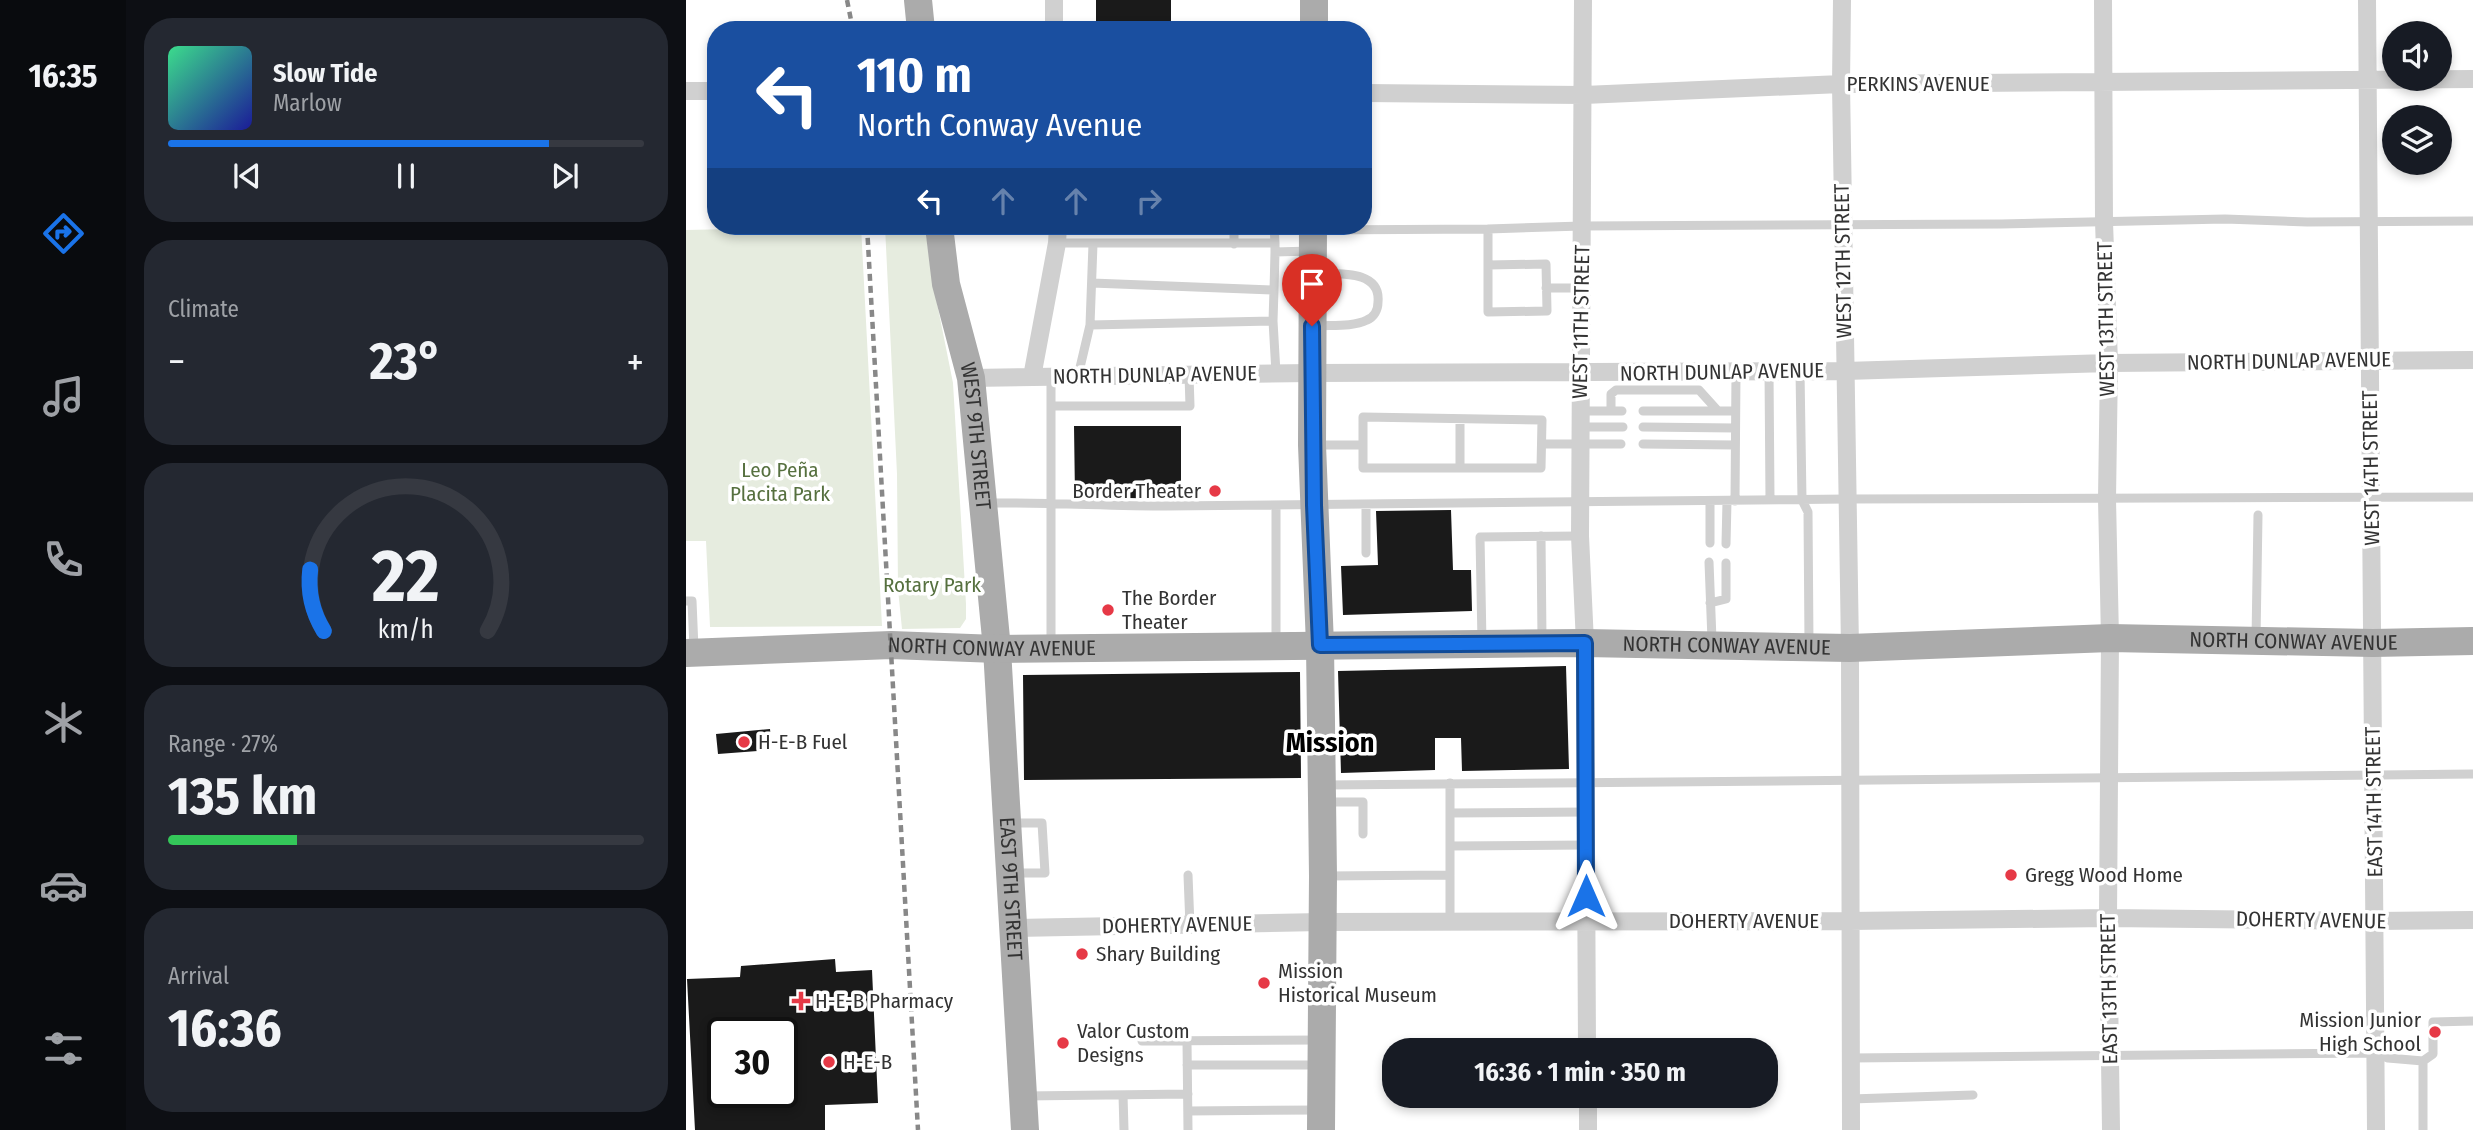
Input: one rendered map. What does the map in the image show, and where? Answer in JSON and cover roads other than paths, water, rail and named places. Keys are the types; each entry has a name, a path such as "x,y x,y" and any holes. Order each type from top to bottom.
{"main road":[{"path":"918,0 920,21"},
{"path":"1314,0 1314,21"},
{"name":"WEST 9TH STREET","path":"940,235 946,284 971,378 997,649"},
{"path":"1313,245 1312,445 1320,645 1323,876 1321,1120"},
{"name":"NORTH CONWAY AVENUE","path":"690,653 891,645 997,649 1585,643 1850,648 2110,638 2373,643 2473,641"},
{"name":"EAST 9TH STREET","path":"997,649 1025,1130"}],"street":[{"path":"1054,0 1054,21"},
{"name":"WEST 11TH STREET","path":"1583,0 1580,536 1585,643 1587,1038"},
{"name":"WEST 12TH STREET","path":"1842,0 1850,648 1851,1130"},
{"name":"WEST 13TH STREET","path":"2103,0 2110,638"},
{"name":"WEST 14TH STREET","path":"2367,0 2373,643"},
{"name":"PERKINS AVENUE","path":"1372,93 1584,96 1841,84 2473,79"},
{"path":"686,91 707,91"},
{"path":"1032,377 1057,235"},
{"name":"NORTH DUNLAP AVENUE","path":"971,378 1276,373 1845,371 2109,363 2473,360"},
{"name":"EAST 13TH STREET","path":"2110,638 2108,918 2111,1130"},
{"name":"EAST 14TH STREET","path":"2373,643 2376,1130"},
{"name":"DOHERTY AVENUE","path":"1014,928 1322,922 2108,918 2473,920"},
{"path":"1588,1108 1588,1130"}],"lane":[{"path":"1061,235 1093,244 1234,244 1275,248 1488,229 1582,226 2225,219 2473,221"},
{"path":"1488,229 1488,265 1488,312 1547,311 1546,264 1488,265"},
{"path":"1234,235 1234,244"},
{"path":"1274,235 1273,321 1276,373"},
{"path":"1078,376 1090,325 1093,244"},
{"path":"1312,326 1359,323 1374,316 1379,301 1375,287 1364,277 1313,245"},
{"path":"1092,283 1273,290"},
{"path":"1546,288 1581,288"},
{"path":"1090,325 1273,321"},
{"path":"1769,371 1770,500"},
{"path":"1800,371 1802,500 1808,512 1809,648"},
{"path":"1726,544 1735,445 1736,372"},
{"path":"1051,406 1190,406 1189,375"},
{"path":"1051,377 1051,648"},
{"path":"1611,411 1611,394 1616,390 1699,390 1718,411"},
{"path":"1542,444 1611,411 1622,411"},
{"path":"1643,411 1735,411"},
{"path":"1363,417 1542,420 1542,444 1541,468 1363,468 1363,417"},
{"path":"1460,419 1460,468"},
{"path":"1580,427 1623,427"},
{"path":"1580,427 1621,444"},
{"path":"1643,427 1735,428"},
{"path":"1643,444 1735,445"},
{"path":"1312,445 1363,445"},
{"path":"983,504 1051,502 1091,506 1366,505 1847,499 2473,497"},
{"path":"1710,501 1710,543"},
{"path":"1276,505 1276,645"},
{"path":"1366,505 1366,553"},
{"path":"2256,640 2258,515"},
{"path":"1482,644 1480,537 1580,536"},
{"path":"1541,537 1542,643"},
{"path":"1709,562 1712,646"},
{"path":"1710,603 1726,599 1726,563"},
{"path":"686,601 692,601 690,653"},
{"path":"1321,794 1450,783 2473,775"},
{"path":"1450,783 1450,923"},
{"path":"1321,794 1363,803 1363,834"},
{"path":"1450,813 1586,812"},
{"path":"1450,846 1586,845"},
{"path":"1188,875 1190,926"},
{"path":"1323,876 1450,875"},
{"path":"1851,1058 2376,1053 2389,1058 2423,1061 2433,1054 2433,1022 2473,1021"},
{"path":"1142,1041 1187,1041 1321,1052"},
{"path":"1187,1041 1188,1130"},
{"path":"1187,1065 1321,1052"},
{"path":"2423,1061 2423,1130"},
{"path":"1023,1096 1188,1094"},
{"path":"1123,1095 1124,1130"},
{"path":"1851,1099 1973,1095"},
{"path":"1188,1111 1321,1120"}],"railway":[{"path":"847,0 851,21"},
{"path":"868,235 918,1130"}],"place":[{"name":"Border Theater","path":"1215,491"},
{"name":"The Border Theater","path":"1108,610"},
{"name":"H-E-B Fuel","path":"744,742"},
{"name":"Gregg Wood Home","path":"2011,875"},
{"name":"Shary Building","path":"1082,954"},
{"name":"Mission Historical Museum","path":"1264,983"},
{"name":"H-E-B Pharmacy","path":"801,1001"},
{"name":"Mission Junior High School","path":"2435,1032"},
{"name":"Valor Custom Designs","path":"1063,1043"},
{"name":"H-E-B","path":"829,1062"}],"district":[{"name":"Mission","path":"1330,742"}],"park label":[{"name":"Leo Peña Placita Park","path":"780,482"},
{"name":"Rotary Park","path":"932,585"}]}
